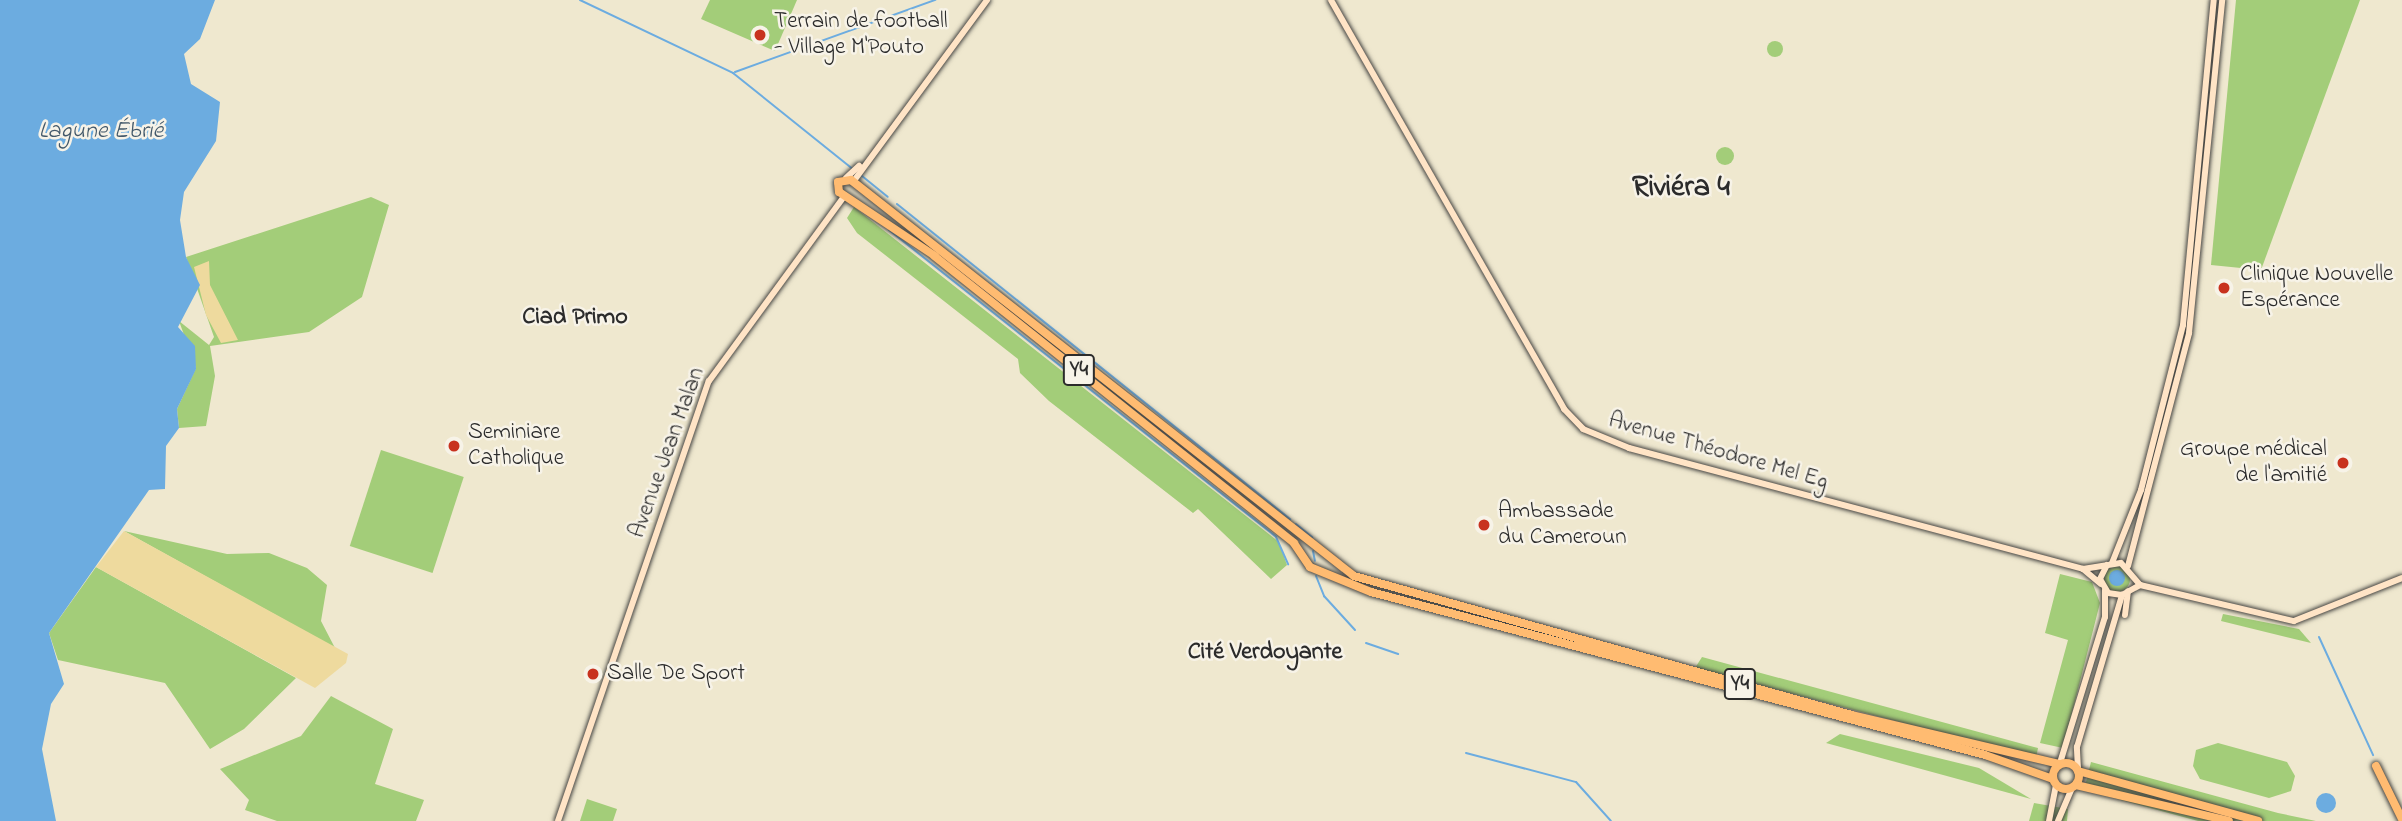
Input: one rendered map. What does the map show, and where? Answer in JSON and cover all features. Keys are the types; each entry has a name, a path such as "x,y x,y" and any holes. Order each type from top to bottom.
{"highway":[{"path":"843,193 851,182"},
{"path":"843,193 851,182"},
{"name":"Y4","path":"851,182 1313,545"},
{"name":"Y4","path":"843,193 935,256 1304,553"},
{"path":"1313,545 1326,557 1317,568 1306,564 1304,553 1313,545"},
{"name":"Y4","path":"1326,557 1353,576 1422,598 2059,764"},
{"name":"Y4","path":"1317,568 1371,592 1985,755 2054,782"},
{"path":"2229,821 2054,782 2059,764 2258,821"},
{"path":"2375,766 2402,819"},
{"path":"2074,786 2078,770"}],"main road":[{"path":"851,182 987,0"},
{"name":"Avenue Théodore Mel Eg","path":"1331,0 1551,387 1583,429 1629,448 2083,569"},
{"path":"2059,764 2105,617 2103,587 2141,490 2183,325 2214,0"},
{"path":"2140,585 2128,566 2189,333 2222,0"},
{"name":"Avenue Jean Malan","path":"558,821 709,381 843,193"},
{"path":"2083,569 2110,564 2128,566"},
{"path":"2083,569 2103,587 2126,592 2140,585 2294,621 2402,578"},
{"path":"2078,770 2077,747 2118,607 2134,577"},
{"path":"2118,607 2125,615 2126,592"},
{"path":"2049,821 2054,782"},
{"path":"2058,821 2074,786"}],"green space":[{"name":"Terrain de football - Village M'Pouto","path":"710,0 797,0 775,51 701,19"},
{"path":"2236,0 2360,0 2261,270 2211,265"},
{"path":"1772,41 1778,41 1783,49 1781,55 1772,57 1767,52 1767,46"},
{"path":"1721,147 1729,147 1734,156 1732,163 1721,165 1716,160 1716,152"},
{"path":"371,197 389,205 362,297 309,332 210,346 215,376 206,426 179,428 177,409 196,368 179,321 209,345 214,337 186,257"},
{"path":"854,207 1279,542 1287,565 1271,579 1198,509 1193,513 1049,401 1020,373 1018,359 857,233 847,218"},
{"path":"381,450 464,477 433,573 350,546"},
{"path":"124,531 227,554 269,553 307,568 327,585 321,621 335,648"},
{"path":"2117,566 2126,570 2130,579 2126,588 2117,592 2108,588 2104,579 2108,570"},
{"path":"96,567 296,678 244,729 210,749 165,683 58,660 49,633"},
{"path":"2060,574 2092,582 2100,603 2063,748 2040,743 2068,640 2045,633"},
{"path":"2223,614 2299,629 2311,643 2221,621"},
{"path":"1702,657 2038,748 2036,758 1695,668"},
{"path":"331,696 393,729 375,784 424,800 416,821 277,821 245,810 249,800 220,769 301,736"},
{"path":"1840,734 1979,768 2031,799 1826,743"},
{"path":"2218,743 2287,762 2295,776 2291,791 2269,798 2200,779 2193,766 2196,750"},
{"path":"2091,762 2316,821 2198,821 2084,790"},
{"path":"587,799 617,809 613,821 580,821"},
{"path":"2034,803 2068,809 2067,821 2029,821"}],"sand":[{"path":"209,261 210,285 238,340 221,343 206,315 194,267"},
{"path":"124,531 348,654 346,663 315,688 96,567"}],"water":[{"name":"Lagune Ébrié","path":"0,0 215,0 200,39 184,54 191,84 220,102 216,141 184,192 180,220 186,257 200,285 178,327 195,346 196,369 177,409 179,428 166,446 165,489 149,490 49,633 64,684 51,704 42,749 56,821 0,821"},
{"path":"2117,570 2125,578 2117,586 2109,578"},
{"path":"2326,793 2333,796 2336,803 2333,810 2326,813 2319,810 2316,803 2319,796"}],"waterway":[{"path":"580,0 733,73 854,170"},
{"path":"735,72 935,0"},
{"path":"862,176 888,197"},
{"path":"897,204 1290,519"},
{"path":"889,230 1276,537 1288,564"},
{"path":"1296,524 1312,537"},
{"path":"1313,551 1315,561"},
{"path":"1316,576 1324,596 1355,630"},
{"path":"2319,637 2373,755"},
{"path":"1366,643 1398,654"},
{"path":"1466,753 1576,782 1611,821"}],"place":[{"name":"Terrain de football - Village M'Pouto","path":"760,35"},
{"name":"Clinique Nouvelle Espérance","path":"2224,288"},
{"name":"Seminiare Catholique","path":"454,446"},
{"name":"Groupe médical de l'amitié","path":"2343,463"},
{"name":"Ambassade du Cameroun","path":"1484,525"},
{"name":"Salle De Sport","path":"593,674"}],"district":[{"name":"Riviéra 4","path":"1681,188"},
{"name":"Ciad Primo","path":"575,318"},
{"name":"Cité Verdoyante","path":"1265,653"}]}
